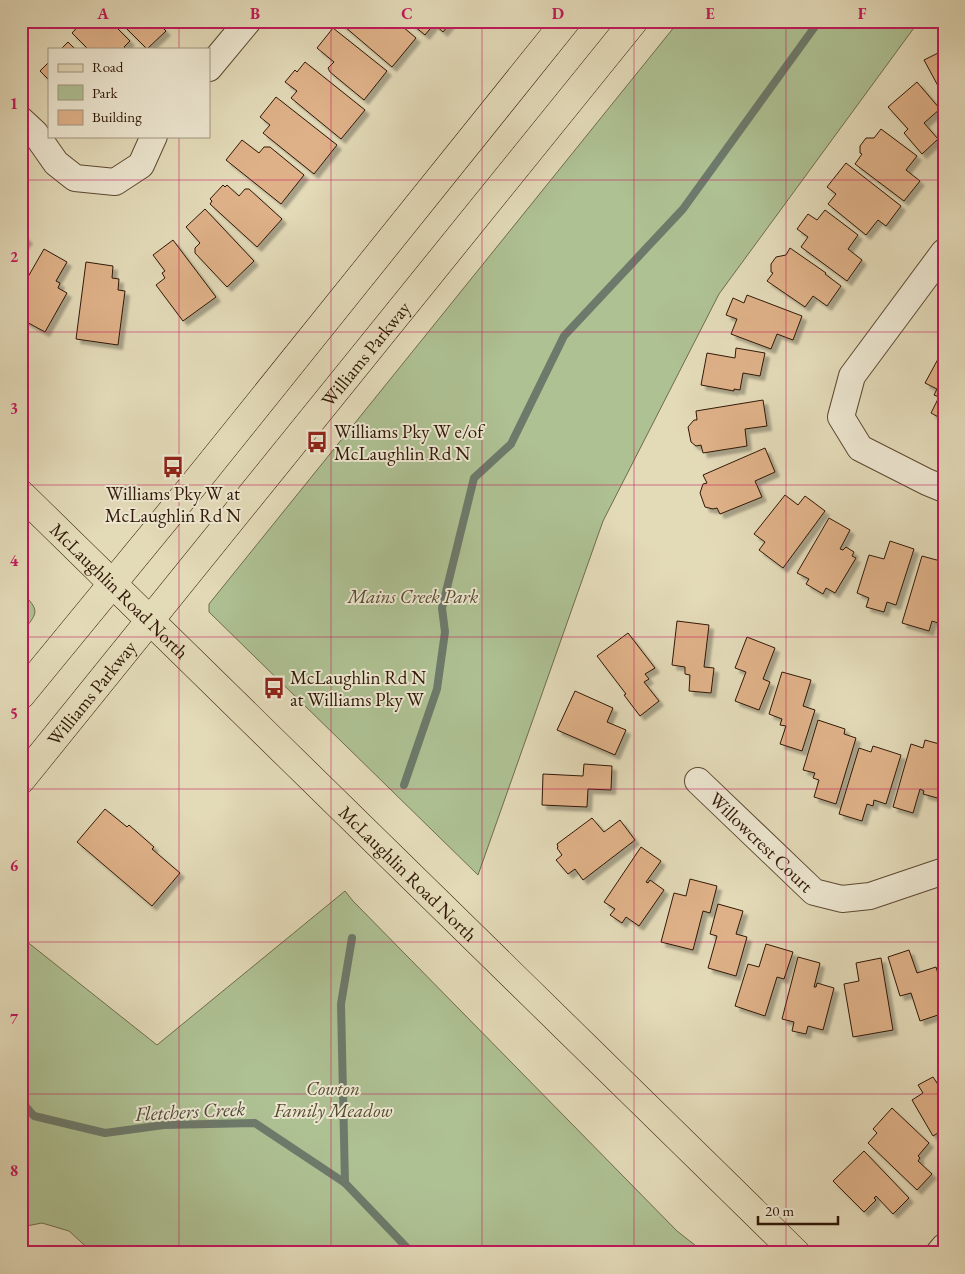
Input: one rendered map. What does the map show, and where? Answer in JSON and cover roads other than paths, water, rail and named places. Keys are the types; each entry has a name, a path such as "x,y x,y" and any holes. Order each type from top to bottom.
{"main road":[{"path":"21,695 566,21"},
{"name":"Williams Parkway","path":"21,780 634,21"},
{"name":"McLaughlin Road North","path":"21,494 796,1253"}],"street":[{"path":"210,67 248,21"},
{"path":"21,120 35,133 56,162 75,178 115,182 141,165 153,138"},
{"path":"944,252 852,376 841,418 860,448 944,489"},
{"name":"Willowcrest Court","path":"698,781 814,892 842,899 870,896 944,871"},
{"path":"939,1253 944,1248"}],"waterway":[{"path":"404,785 437,689 445,632 442,608 474,478 511,444 564,336 683,209 819,21"},
{"path":"345,1183 341,1004 352,938"},
{"name":"Fletchers Creek","path":"21,1101 34,1116 105,1133 164,1125 255,1123 345,1183 412,1253"}],"place":[{"name":"Williams Pky W e/of McLaughlin Rd N","path":"317,442"},
{"name":"Williams Pky W at McLaughlin Rd N","path":"173,467"},
{"name":"McLaughlin Rd N at Williams Pky W","path":"274,688"}],"park label":[{"name":"Mains Creek Park","path":"413,596"},
{"name":"Cowton Family Meadow","path":"333,1099"}]}
